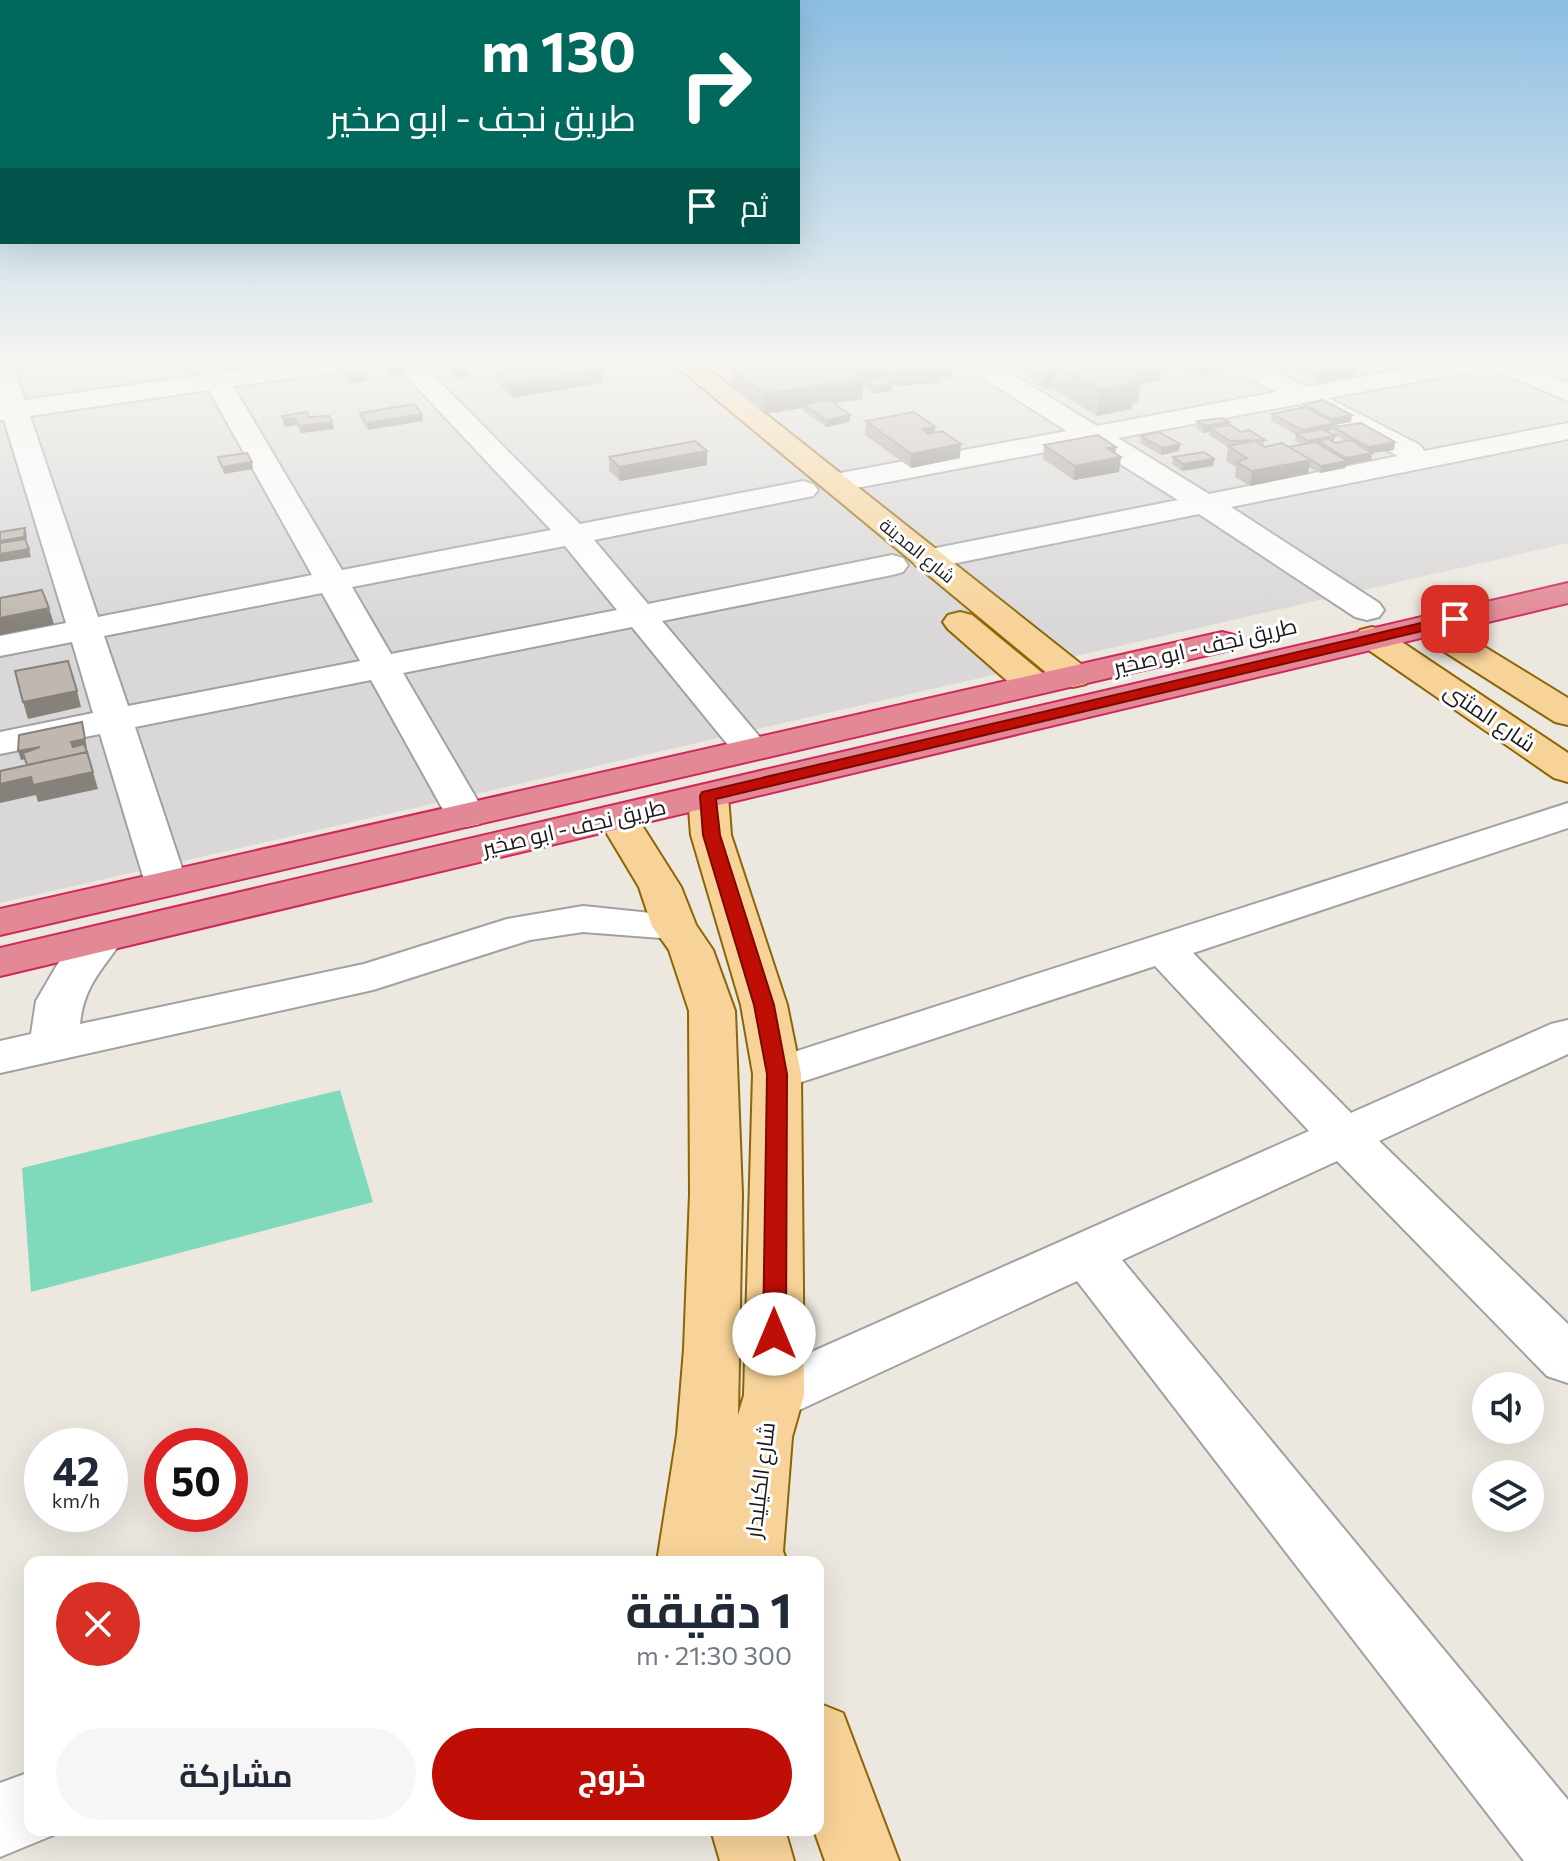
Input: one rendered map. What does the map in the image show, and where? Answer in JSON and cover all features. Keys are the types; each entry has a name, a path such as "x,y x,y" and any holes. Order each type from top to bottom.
{"highway":[{"name":"طريق نجف - ابو صخير","path":"0,962 708,796 1370,624 1568,566"},
{"name":"طريق نجف - ابو صخير","path":"0,922 1033,684 1370,624 1427,626 1568,593"}],"main road":[{"name":"شارع المدينة","path":"758,452 1033,684"},
{"name":"شارع المدينة","path":"796,452 1073,676"},
{"name":"شارع المثنى","path":"1370,624 1568,770"},
{"name":"شارع المثنى","path":"1427,626 1568,714"},
{"name":"شارع الكيليدار","path":"708,796 711,835 764,1005 777,1074 774,1395 762,1437 753,1556"},
{"path":"617,817 660,887 674,926 691,950 712,1011 716,1194 707,1435 689,1556"},
{"path":"824,1754 862,1861"},
{"path":"750,1836 757,1861"}],"street":[{"path":"22,452 85,630 166,883"},
{"path":"257,452 466,815"},
{"path":"493,452 573,535 750,748"},
{"path":"835,483 998,452"},
{"path":"1120,452 1205,504 1370,624"},
{"path":"1410,452 1426,460"},
{"path":"927,559 1466,452"},
{"path":"0,646 803,490"},
{"path":"0,743 892,565"},
{"path":"777,1074 1568,815"},
{"path":"0,1057 373,976 523,928 583,919 674,926"},
{"path":"54,1045 59,1001 83,958 102,938"},
{"path":"1163,948 1342,1135 1568,1360"},
{"path":"0,1028 54,1045"},
{"path":"774,1395 1568,1035"},
{"path":"1086,1254 1568,1858"},
{"path":"0,1820 24,1810"}],"shaded area":[{"path":"0,452 1568,452 1568,543 0,903"}],"green space":[{"path":"340,1090 373,1202 31,1292 22,1168"}],"building":[{"path":"637,452 702,452 619,467 609,457"},
{"path":"1054,452 1113,452 1121,457 1075,466"},
{"path":"1204,452 1214,459 1183,464 1173,457"},
{"path":"1237,452 1297,452 1311,460 1252,471 1237,462 1247,458"},
{"path":"1297,452 1332,452 1347,461 1321,466"},
{"path":"1336,452 1372,453 1346,458"},
{"path":"247,453 252,462 222,467 218,457"},
{"path":"25,528 24,537 0,541 0,532"},
{"path":"25,539 29,549 0,554 0,543"},
{"path":"42,590 49,608 0,618 0,598"},
{"path":"68,661 77,691 23,702 15,671"},
{"path":"82,722 85,739 71,742 73,747 84,744 87,752 27,765 23,753 40,747 18,751 19,735"},
{"path":"87,752 93,772 33,785 31,777 0,784 0,771"}],"route":[{"path":"774,1334 777,1074 764,1005 711,835 708,796 1455,619"}]}
